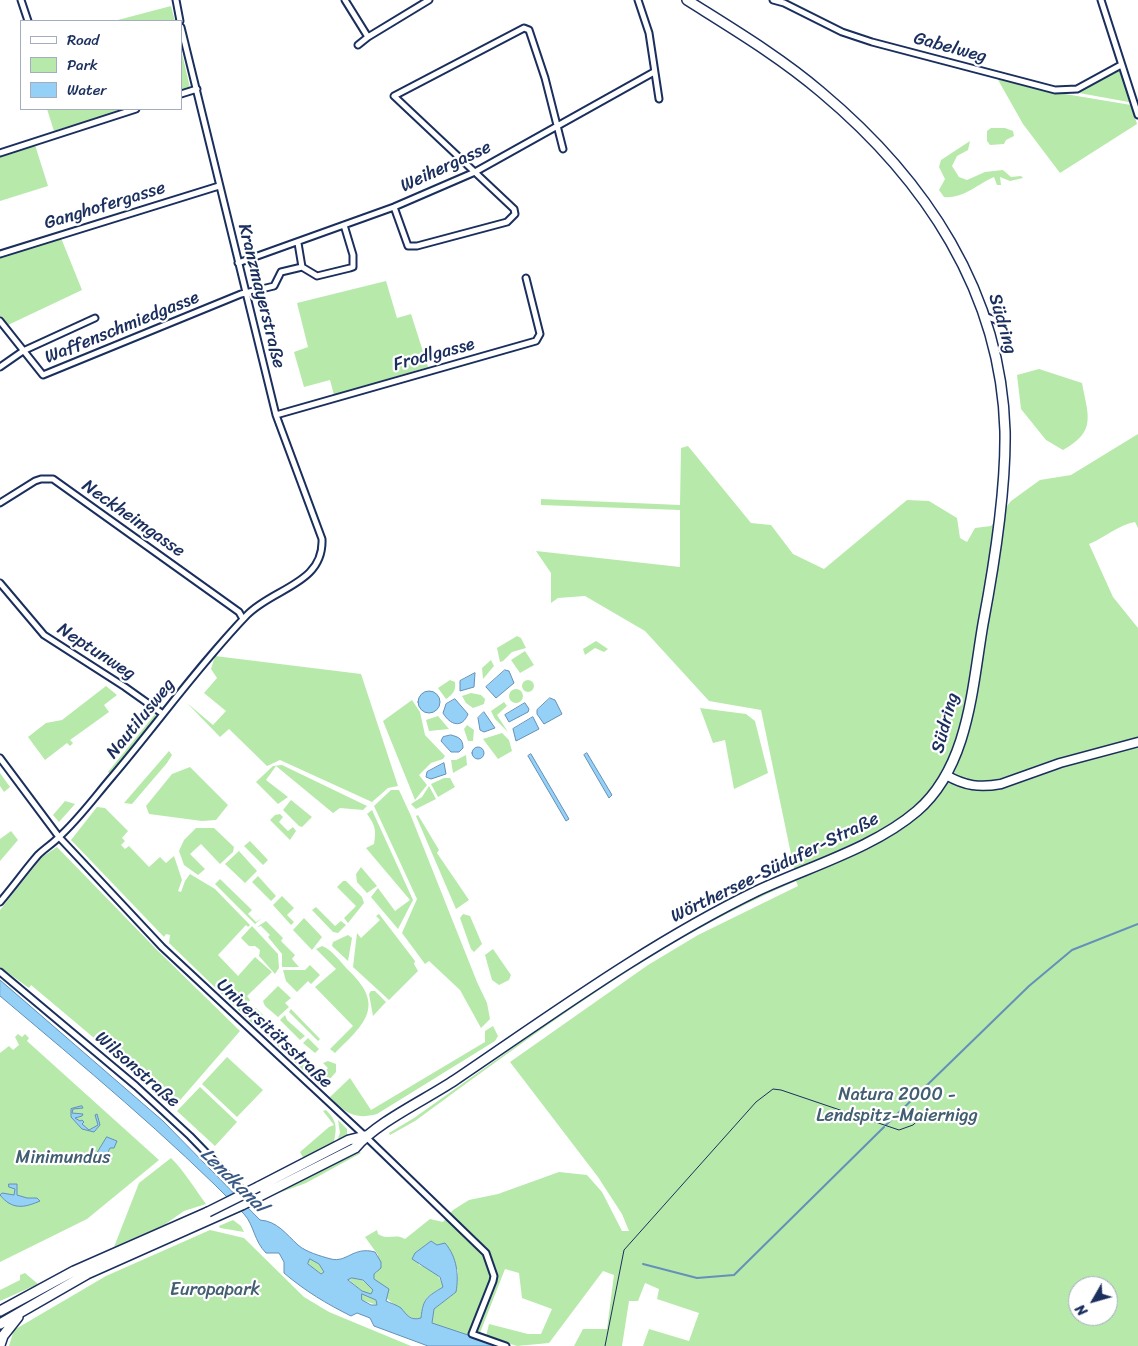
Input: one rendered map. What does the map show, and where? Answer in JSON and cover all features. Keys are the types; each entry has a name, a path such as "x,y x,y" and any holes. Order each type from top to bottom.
{"main road":[{"name":"Südring","path":"687,0 797,73 838,107 880,149 922,198 941,225 974,284 993,341 1000,375 1005,432 1003,479 985,613 968,712 953,761 946,776"},
{"path":"946,776 967,785 984,787 1104,750 1138,742"},
{"name":"Wörthersee-Südufer-Straße","path":"0,1324 87,1274 210,1216 258,1187 349,1140 365,1136 434,1093 614,971 754,893 852,849 903,822 919,809 946,776"},
{"name":"Wörthersee-Südufer-Straße","path":"0,1311 74,1270 263,1196 355,1148 365,1136"},
{"path":"0,1304 74,1270"},
{"path":"0,1345 8,1328 25,1309"}],"street":[{"path":"21,0 28,20"},
{"path":"176,0 180,20"},
{"path":"345,0 368,37"},
{"path":"416,0 419,6"},
{"path":"358,45 428,0"},
{"path":"638,0 649,33 659,99"},
{"name":"Gabelweg","path":"773,0 784,3 842,32 872,42 1055,90 1077,89 1121,65"},
{"path":"1102,0 1138,115"},
{"path":"394,207 408,246 417,246 507,222 515,214 514,209 394,96 524,28 528,30 558,125 563,149"},
{"name":"Kranzmayerstraße","path":"182,31 238,263 248,294 276,415 322,539 320,559 315,567"},
{"name":"Weihergasse","path":"238,263 394,207 475,172 654,72"},
{"path":"182,94 197,88"},
{"path":"0,153 133,110"},
{"name":"Ganghofergasse","path":"0,254 219,186"},
{"path":"248,294 274,286 281,272 302,267 317,276 353,266 353,255 344,225"},
{"path":"298,243 302,267"},
{"name":"Frodlgasse","path":"276,415 536,341 540,334 526,278"},
{"name":"Waffenschmiedgasse","path":"0,321 42,375 241,294 248,294"},
{"path":"984,316 996,320"},
{"path":"0,367 23,351 94,318"},
{"name":"Neckheimgasse","path":"0,503 35,481 52,479 240,612 243,619"},
{"name":"Nautilusweg","path":"0,902 39,854 59,837 163,714 196,671 243,619 268,598 304,578 315,567"},
{"name":"Neptunweg","path":"0,583 44,635 163,714"},
{"name":"Universitätsstraße","path":"0,758 59,837 162,948 365,1136 486,1253 494,1276 472,1334 506,1346"},
{"name":"Wilsonstraße","path":"0,972 136,1086 190,1136 248,1196"}],"green space":[{"path":"171,6 175,20 118,20"},
{"path":"182,53 190,88 182,91"},
{"path":"1121,65 1134,103 1068,91"},
{"path":"997,78 1053,92 1131,105 1137,124 1060,173 1023,124"},
{"path":"47,110 121,110 54,131"},
{"path":"991,128 1005,128 1013,131 1014,136 1006,140 1004,144 990,145 987,141 987,131"},
{"path":"970,141 968,150 957,156 952,166 959,177 967,180 985,172 1003,170 1011,177 1021,176 1023,178 1010,181 1000,177 1001,185 997,185 994,177 958,196 944,197 939,190 945,179 939,167 941,160"},
{"path":"35,145 48,186 0,201 0,156"},
{"path":"61,238 82,290 8,325 0,317 0,257"},
{"path":"386,281 397,318 411,314 428,367 334,395 330,380 304,387 294,352 308,347 297,303"},
{"path":"1039,369 1082,383 1088,422 1081,436 1063,450 1046,440 1021,409 1017,375"},
{"name":"Natura 2000 - Lendspitz-Maiernigg","path":"1138,434 1138,528 1135,522 1117,528 1089,544 1113,597 1138,628 1138,1346 643,1346 649,1329 689,1341 699,1313 657,1299 659,1289 645,1283 638,1301 629,1301 622,1346 574,1346 583,1329 607,1329 614,1275 603,1271 549,1343 517,1346 486,1336 489,1324 528,1334 541,1334 552,1309 522,1298 519,1273 505,1269 478,1338 432,1324 434,1309 456,1292 458,1271 445,1244 437,1245 431,1241 415,1253 419,1265 434,1272 443,1287 426,1299 421,1318 417,1319 408,1316 386,1298 376,1285 374,1274 377,1272 378,1255 365,1237 377,1230 378,1234 382,1236 405,1239 430,1219 443,1222 453,1210 469,1200 498,1194 559,1172 587,1175 602,1192 622,1231 629,1231 622,1214 598,1177 510,1062 648,965 698,935 798,886 796,881 745,905 695,931 646,960 552,1022 415,1121 390,1135 389,1133 414,1118 603,984 697,927 796,878 761,710 709,701 645,631 585,596 558,598 551,603 551,573 536,551 680,567 680,510 541,505 541,499 680,505 681,448 688,446 751,523 771,525 793,554 824,569 907,500 929,501 957,518 960,538 967,542 975,528 991,526 1011,501 1040,480 1071,475"},
{"path":"517,636 521,638 526,648 512,652 500,662 497,648"},
{"path":"596,641 608,649 604,652 595,648 585,655 583,649"},
{"path":"525,651 534,665 520,673 511,660"},
{"path":"215,656 361,674 398,786 388,788 372,802 280,760 267,766 229,729 220,737 187,703 213,725 226,711 204,693 217,678 211,669"},
{"path":"491,660 494,666 483,679 482,668"},
{"path":"450,680 455,682 455,688 446,699 438,688"},
{"path":"528,680 534,686 528,692 522,686"},
{"path":"106,686 117,695 104,705 109,712 70,740 73,743 70,746 67,743 45,760 28,737 46,723 62,720"},
{"path":"516,689 521,691 523,696 521,701 516,703 511,701 509,696 511,691"},
{"path":"471,693 481,695 485,699 484,704 473,708 466,703 462,696"},
{"path":"412,700 420,712 425,735 445,756 443,759 431,763 419,775 427,785 415,800 383,721"},
{"path":"504,702 507,706 497,715 508,732 495,719 491,711"},
{"path":"700,708 746,714 755,721 768,773 734,789 725,740 713,743"},
{"path":"156,713 155,718 110,774 108,772"},
{"path":"438,716 449,729 429,731 426,720"},
{"path":"467,725 474,730 473,741 468,741 464,729"},
{"path":"502,733 509,740 512,751 498,759 483,739"},
{"path":"169,751 172,755 167,763 132,804 124,803"},
{"path":"466,755 467,765 453,773 451,760 456,760"},
{"path":"282,765 367,806 363,810 340,808 333,813 276,766 266,780 288,797 278,804 256,782 273,766"},
{"path":"190,767 228,805 216,820 202,821 149,814 146,806 172,774"},
{"path":"0,773 10,787 4,792 0,786"},
{"path":"444,778 450,778 455,787 438,797 431,784"},
{"path":"429,786 436,799 416,809 411,804 422,797"},
{"path":"391,790 399,790 411,816 487,1003 490,1019 481,1028 460,990 429,961 425,964 402,933 417,899 374,806"},
{"path":"291,800 312,817 302,827 283,810"},
{"path":"65,801 75,804 59,822 53,815"},
{"path":"97,807 105,808 128,831 122,838 125,841 121,845 125,849 129,846 149,867 160,857 166,863 174,856 182,880 178,891 181,892 190,874 215,889 250,925 248,927 246,925 218,955 238,976 255,957 272,972 247,996 250,1000 247,1005 252,1010 256,1008 263,1015 254,1025 169,943 170,935 166,934 164,937 71,840"},
{"path":"372,810 413,900 398,929 371,897 378,888 395,911 410,900 366,848 374,844 375,829 367,814"},
{"path":"280,814 283,817 279,822 288,831 293,827 296,831 290,840 270,820 275,815"},
{"path":"418,815 439,850 437,853 469,900 456,909 416,816"},
{"path":"196,828 214,828 234,847 233,852 220,864 201,844 190,854 205,869 198,875 184,865 179,851 184,840"},
{"path":"11,831 18,840 0,861 0,839"},
{"path":"250,841 268,860 263,865 244,846"},
{"path":"57,847 157,950 240,1031 175,1106 31,985 29,988 0,967 0,910 42,857"},
{"path":"239,851 257,871 245,883 225,864"},
{"path":"361,867 377,886 367,893 357,882 356,874"},
{"path":"258,876 276,896 271,901 252,882"},
{"path":"220,879 252,910 248,914 256,922 262,918 255,924 215,884"},
{"path":"343,881 346,881 362,897 364,903 348,923 344,918 356,906 337,887"},
{"path":"282,896 294,908 287,915 294,922 291,925 273,905"},
{"path":"316,907 335,926 341,921 346,925 338,933 333,932 312,910"},
{"path":"379,914 415,961 414,964 418,971 389,1000 353,967 357,933 361,938 380,920 376,916"},
{"path":"463,914 470,916 482,944 474,952 471,949 460,918"},
{"path":"304,918 322,937 312,950 293,930"},
{"path":"266,921 283,938 281,941 295,955 292,959 299,967 282,967 282,954 268,937 270,935 261,926 257,927"},
{"path":"252,926 278,954 279,968 275,974 259,956 260,950 255,946 249,946 241,938"},
{"path":"348,935 352,938 348,961 332,946 333,942"},
{"path":"322,946 332,952 359,982 366,993 369,1003 363,1023 335,1053 330,1049 353,1026 315,987 336,969 316,949"},
{"path":"493,949 511,975 509,980 499,985 492,980 485,955"},
{"path":"310,965 320,975 311,984 308,981 297,992 286,981 283,970 305,970"},
{"path":"278,986 291,998 285,1003 289,1007 278,1017 265,1006 263,1001"},
{"path":"371,991 375,991 386,1002 373,1016 369,994"},
{"path":"291,1009 320,1039 318,1041 289,1012"},
{"path":"285,1015 287,1020 305,1036 300,1040 280,1020"},
{"path":"269,1026 319,1077 328,1068 323,1063 328,1061 336,1064 336,1072 322,1088 263,1032"},
{"path":"493,1026 498,1036 495,1041 377,1114 362,1116 351,1114 330,1097 350,1078 371,1110 485,1042 485,1031"},
{"name":"Minimundus","path":"18,1034 22,1037 25,1034 29,1038 27,1041 159,1160 87,1219 0,1262 0,1053 9,1046 13,1050 19,1045 15,1037"},
{"path":"308,1038 319,1049 315,1053 303,1043"},
{"path":"227,1057 263,1090 237,1117 202,1084"},
{"path":"200,1087 237,1122 215,1146 177,1111"},
{"path":"326,1110 335,1124 334,1142 304,1159 300,1152 329,1127 334,1125 323,1111"},
{"path":"338,1120 347,1129 347,1135 336,1143 340,1133"},
{"path":"359,1152 361,1153 306,1183 268,1197"},
{"path":"171,1158 206,1204 184,1211 164,1225 114,1247 139,1183"},
{"path":"233,1220 241,1226 244,1232 220,1228 219,1226"},
{"name":"Europapark","path":"210,1230 244,1238 304,1297 329,1312 411,1346 9,1346 14,1330 106,1276"},
{"path":"310,1259 319,1264 324,1272 321,1274 308,1264"},
{"path":"25,1273 38,1284 0,1301 0,1290 20,1280 20,1275"},
{"path":"68,1279 68,1281 0,1320 0,1317"},
{"path":"348,1279 362,1280 374,1290 371,1295 362,1291"},
{"path":"362,1293 376,1300 377,1305 362,1300"}],"water":[{"path":"505,670 509,671 514,683 496,698 486,687"},
{"path":"475,673 474,687 460,691 460,681"},
{"path":"429,691 437,694 440,702 437,710 429,713 421,710 418,702 421,694"},
{"path":"550,698 555,700 562,714 544,724 537,714 537,710"},
{"path":"455,699 468,714 463,722 456,724 452,723 443,713 446,704"},
{"path":"525,703 529,709 528,712 509,722 505,715"},
{"path":"484,712 495,728 484,732 480,730 478,718"},
{"path":"533,717 539,729 516,741 513,729"},
{"path":"451,735 461,740 463,748 459,752 451,752 441,741 443,737"},
{"path":"480,747 483,748 483,758 476,759 473,758 472,751 473,748"},
{"path":"587,753 612,795 609,798 584,755"},
{"path":"531,754 569,819 566,821 528,756"},
{"path":"444,763 446,774 431,779 426,777 427,772"},
{"path":"0,980 163,1121 260,1220 276,1225 305,1250 327,1258 337,1260 361,1251 375,1252 381,1262 381,1268 374,1274 374,1279 389,1289 386,1301 401,1308 411,1318 421,1318 423,1306 427,1299 443,1287 440,1277 412,1259 415,1253 431,1241 437,1245 445,1243 455,1260 456,1292 434,1309 432,1323 501,1346 428,1346 374,1326 370,1318 357,1313 351,1316 325,1302 292,1280 284,1273 284,1262 279,1253 266,1253 244,1214 215,1185 125,1102 0,996","holes":["310,1259 319,1264 324,1272 321,1274 308,1264","352,1278 363,1280 373,1290 371,1294 362,1291 348,1280","362,1294 376,1300 377,1305 371,1305 362,1300"]},
{"path":"82,1106 83,1108 73,1109 72,1113 83,1114 75,1118 80,1121 82,1120 84,1122 82,1124 89,1130 98,1125 95,1115 97,1114 100,1125 94,1132 82,1129 71,1117 71,1109"},
{"path":"107,1137 117,1141 114,1148 110,1148 105,1158 96,1155"},
{"path":"9,1184 17,1184 17,1195 37,1198 40,1201 23,1206 9,1203 0,1195 2,1193 14,1195 15,1189 9,1187"}],"waterway":[{"path":"886,1125 1029,986 1072,950 1138,924"},
{"path":"643,1264 697,1278 734,1275 884,1127"}],"tram line":[{"path":"605,1346 624,1250 756,1102 773,1089 781,1090 899,1130 913,1125 930,1109"}],"water label":[{"name":"Lendkanal","path":"233,1181"}]}
